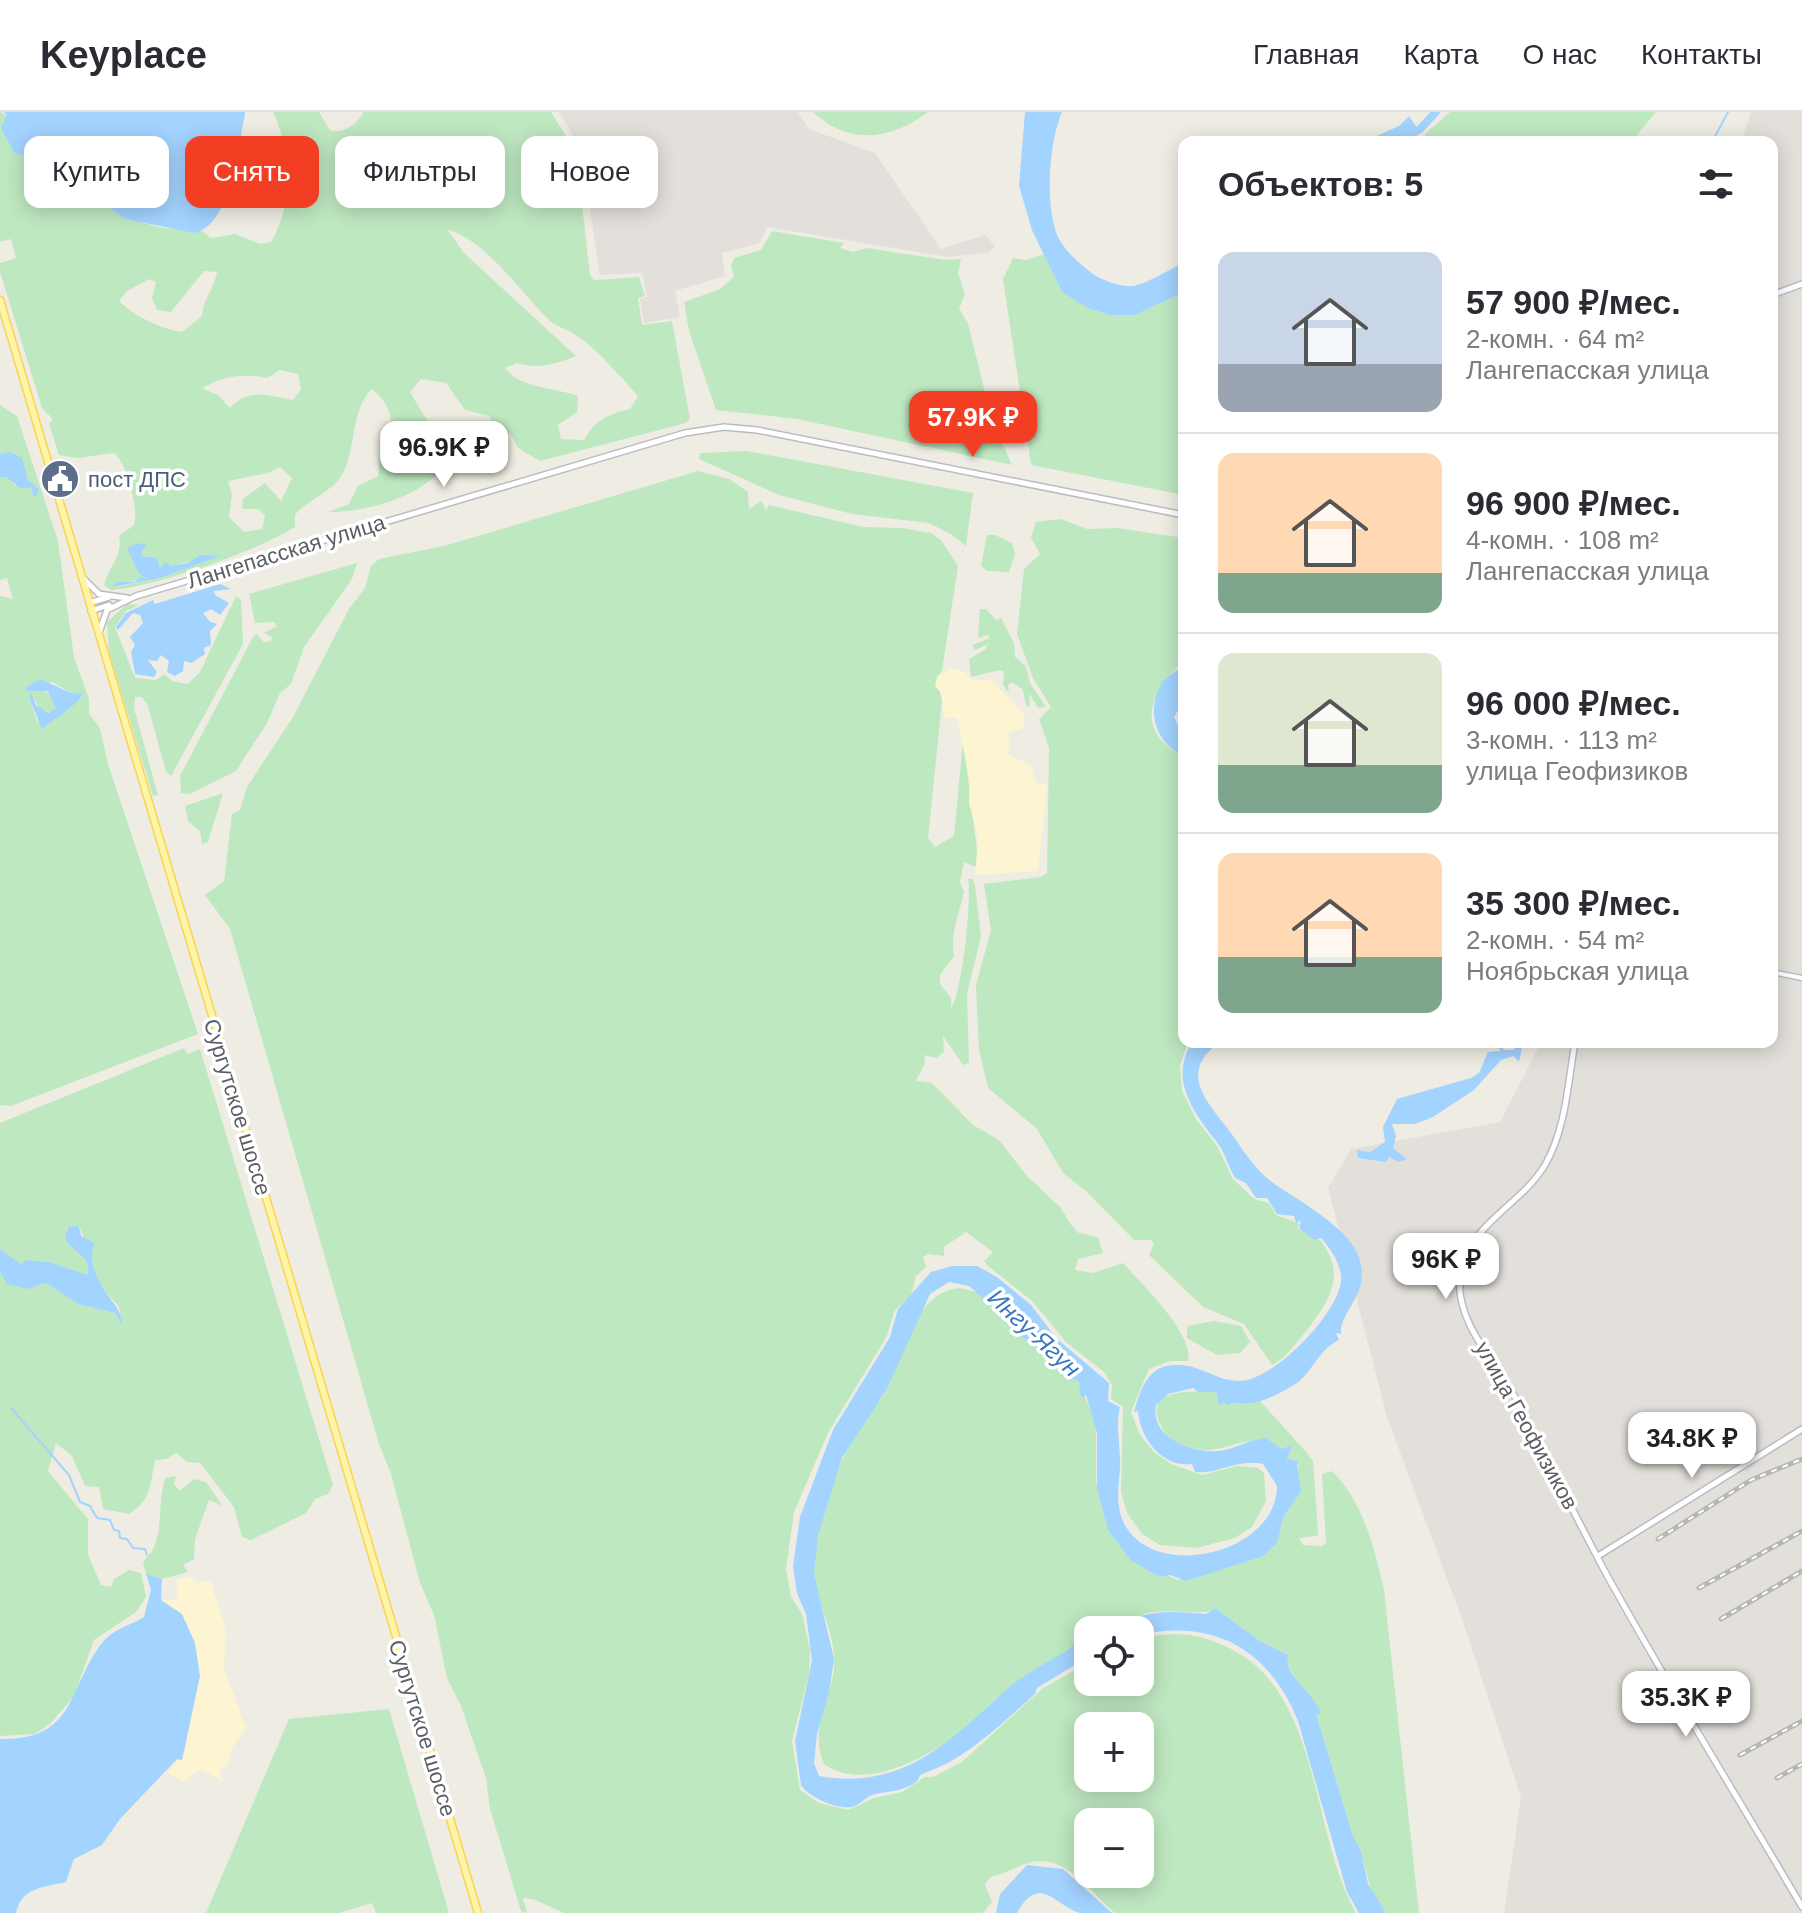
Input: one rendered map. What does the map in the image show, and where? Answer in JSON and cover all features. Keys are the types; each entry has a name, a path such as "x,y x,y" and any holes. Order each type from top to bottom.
{"main road":[{"path":"1778,293 1802,284"},
{"name":"Сургутское шоссе","path":"0,300 478,1913"},
{"name":"Лангепасская улица","path":"136,596 685,433 712,428 757,430 1178,514"},
{"path":"80,572 92,589 110,597"},
{"path":"89,603 110,597 136,596"},
{"path":"91,611 136,596"},
{"path":"106,660 101,619 110,607 122,601"},
{"name":"улица Геофизиков","path":"1574,1048 1562,1115 1549,1156 1535,1179 1476,1235 1465,1256 1460,1292 1467,1319 1508,1383 1598,1556 1802,1907"},
{"path":"1598,1556 1802,1429"}],"street":[{"path":"1778,973 1802,978"}],"shaded area":[{"path":"559,112 798,112 809,129 875,153 941,249 985,235 995,246 988,253 949,257 767,227 760,243 722,253 725,276 675,291 680,317 644,323 640,299 647,297 642,273 600,275 589,208 658,208 658,136 573,136"},
{"path":"1751,112 1802,112 1802,1913 1504,1913 1521,1797 1462,1619 1387,1417 1328,1188 1351,1149 1500,1122 1538,1048 1778,1048 1778,136 1743,136"}],"green space":[{"path":"0,112 7,115 3,129 14,153 24,156 24,208 111,208 125,218 162,228 202,231 211,238 235,234 260,244 271,242 285,208 319,208 319,136 282,136 273,112 319,112 330,130 341,131 350,127 364,112 551,112 566,136 521,136 521,208 582,208 590,275 594,280 639,277 645,296 638,298 642,325 672,321 690,419 686,423 540,461 518,448 510,433 495,438 487,463 477,465 477,450 493,429 490,416 465,410 446,383 421,379 410,392 431,427 419,445 421,455 434,463 436,475 413,491 386,503 328,512 349,504 358,486 378,476 381,441 391,442 389,412 372,389 356,420 349,457 340,478 295,515 295,527 206,566 153,583 111,590 104,585 117,556 119,536 134,525 135,518 127,476 114,453 78,458 59,455 49,424 53,419 42,408 0,272 0,263 16,258 11,239 0,242","holes":["448,230 476,244 549,320 593,348 638,396 630,409 603,419 584,440 561,439 558,425 577,412 578,396 528,384 505,368 517,363 547,365 576,356 463,252","204,271 217,272 202,316 182,332 148,321 119,301 127,291 149,279 156,282 152,298 157,310 171,312","280,370 298,374 301,389 293,400 252,395 237,401 230,408 218,395 202,388 233,377 267,378","280,467 292,478 281,501 265,483 243,499 242,509 258,509 265,515 262,529 244,532 229,517 232,495 228,481 268,473","136,546 142,556 157,558 160,568 218,556 160,578 115,587 119,583 147,580 128,548"]},
{"path":"813,112 928,112 899,129 870,135 841,130"},
{"path":"1450,112 1656,112 1636,136 1425,136"},
{"path":"772,231 844,243 840,248 853,252 866,248 946,260 961,259 958,273 965,294 959,308 968,324 992,420 1012,465 797,419 716,410 689,331 684,302 720,289 734,277 731,266 734,258 761,250"},
{"path":"1044,254 1062,292 1135,315 1178,295 1178,494 1031,465 1003,279 1013,258 1026,260"},
{"path":"0,405 17,416 58,541 74,657 89,699 89,714 100,728 108,764 198,1034 11,1106 0,1105 0,596 13,599 7,578 0,580 0,477 6,476 15,485 31,488 33,496 39,489 28,480 19,455 0,454","holes":["52,682 71,693 82,694 47,725 37,721 29,698 31,694 41,711 52,712 56,708 54,698 48,693 31,690"]},
{"path":"747,451 973,493 966,546 929,523 852,514 779,495 699,459 700,453"},
{"path":"698,471 729,479 748,492 749,509 761,501 766,510 769,505 863,527 902,528 931,533 941,540 958,566 942,671 937,677 942,701 928,838 935,847 954,836 963,741 978,857 976,867 964,862 960,882 964,892 954,931 954,956 940,975 940,984 951,998 951,1008 959,985 965,946 968,879 973,879 975,886 981,936 967,994 969,1063 963,1065 943,1036 944,1052 936,1058 924,1055 925,1063 916,1081 932,1083 973,1125 999,1140 1027,1176 1060,1207 1079,1233 1098,1237 1103,1253 1078,1259 1075,1270 1093,1273 1123,1263 1175,1324 1188,1350 1188,1361 1170,1361 1149,1369 1131,1412 1140,1435 1154,1452 1171,1464 1202,1475 1237,1466 1258,1468 1264,1473 1266,1501 1252,1527 1235,1538 1196,1548 1160,1545 1142,1534 1127,1513 1121,1492 1123,1407 1111,1399 1112,1385 1104,1372 1067,1343 1032,1301 988,1266 984,1261 993,1252 966,1232 944,1247 944,1256 928,1254 923,1257 926,1267 916,1276 911,1296 895,1310 886,1338 829,1431 794,1512 786,1569 791,1597 802,1614 810,1649 809,1674 792,1741 800,1790 819,1803 848,1810 874,1798 902,1792 925,1777 933,1777 962,1762 1043,1688 1074,1671 1074,1696 1154,1696 1154,1637 1177,1634 1199,1637 1233,1650 1262,1671 1283,1699 1299,1732 1341,1881 1356,1913 1115,1913 1089,1888 1154,1888 1154,1808 1074,1808 1074,1874 1052,1863 1039,1861 990,1877 985,1885 992,1902 983,1913 564,1913 533,1899 523,1898 527,1913 521,1911 490,1809 486,1778 461,1706 447,1678 434,1615 420,1583 391,1474 379,1444 230,929 205,895 224,881 232,814 240,810 247,787 293,717 349,609 365,588 371,566 379,559 444,546"},
{"path":"1061,519 1087,529 1117,528 1178,537 1178,666 1156,698 1152,723 1157,735 1178,753 1178,1048 1186,1048 1180,1066 1182,1091 1196,1119 1217,1146 1233,1179 1254,1199 1269,1203 1276,1215 1300,1224 1297,1229 1321,1241 1333,1266 1332,1288 1322,1309 1283,1358 1272,1365 1244,1324 1203,1307 1149,1255 1154,1244 1151,1240 1134,1240 1086,1191 1063,1173 1037,1129 988,1088 979,1050 976,985 991,930 984,884 1041,877 1047,873 1049,748 1039,719 1051,707 1033,678 1017,634 1024,569 1040,554 1031,538 1036,522"},
{"path":"987,535 995,535 1012,543 1015,554 1009,572 987,571 981,566"},
{"path":"357,563 352,579 304,647 291,684 280,693 267,723 236,771 190,794 181,793 180,776 252,639 256,634 264,642 271,641 272,637 264,633 277,626 274,622 255,623 249,594"},
{"path":"236,596 241,600 243,644 171,776 166,772 148,706 142,697 135,697 134,708 158,795 153,796 109,652 107,622 127,604 139,605 126,611 115,627 136,678 156,680 164,674 172,681 188,684 200,672"},
{"path":"980,609 986,609 996,620 1001,618 1014,643 1015,657 1026,666 1030,683 1046,707 1038,708 1029,693 1030,707 1026,705 1023,690 1012,682 1008,685 1009,693 1003,685 1004,672 1000,670 971,677 969,659 986,649 988,644 975,650 972,645 990,638 987,635 979,638"},
{"path":"223,793 208,842 202,844 200,831 188,821 185,806"},
{"path":"184,1048 188,1054 200,1049 333,1485 328,1494 315,1499 306,1513 251,1540 242,1537 234,1507 200,1463 187,1462 176,1453 166,1459 155,1460 146,1497 129,1514 103,1509 99,1487 85,1486 72,1456 56,1443 48,1471 88,1519 88,1554 101,1585 111,1587 114,1579 129,1570 141,1573 146,1597 136,1612 94,1640 74,1696 51,1723 35,1734 0,1736 0,1272 9,1282 20,1287 46,1283 78,1304 115,1313 121,1323 119,1307 96,1281 91,1253 79,1226 66,1230 87,1262 88,1275 49,1262 27,1260 22,1266 0,1249 0,1123"},
{"path":"960,1288 977,1292 1007,1319 1010,1329 1055,1361 1063,1374 1079,1382 1096,1424 1096,1481 1108,1530 1130,1560 1178,1580 1253,1559 1291,1507 1299,1461 1287,1460 1291,1446 1282,1449 1266,1439 1209,1450 1185,1446 1169,1439 1159,1423 1159,1402 1166,1396 1216,1392 1217,1397 1229,1404 1260,1401 1313,1461 1318,1531 1317,1536 1299,1538 1303,1545 1322,1546 1326,1542 1322,1474 1332,1471 1343,1483 1360,1511 1384,1590 1419,1913 1386,1913 1371,1891 1316,1714 1320,1714 1291,1671 1288,1655 1260,1641 1215,1608 1202,1612 1168,1611 1140,1616 1074,1616 1074,1644 1002,1694 975,1722 934,1750 897,1768 878,1773 859,1775 841,1772 824,1764 820,1751 820,1726 833,1677 834,1651 814,1576 819,1527 836,1474 863,1421 886,1391 912,1328 931,1301 944,1292"},
{"path":"1214,1321 1241,1326 1250,1342 1240,1353 1217,1355 1187,1338 1187,1326"},
{"path":"176,1476 174,1484 180,1491 194,1479 206,1482 223,1506 209,1500 195,1539 194,1559 183,1565 188,1572 162,1579 146,1574 143,1563 157,1539 165,1478"},
{"path":"389,1709 449,1913 376,1913 372,1903 339,1913 206,1913 289,1719"}],"sand":[{"path":"950,668 965,672 972,681 991,680 1025,714 1023,728 1008,733 1010,748 1007,754 1030,765 1036,782 1047,785 1038,871 975,875 978,839 969,802 970,781 957,718 945,718 941,693 935,686 937,677"},
{"path":"189,1576 197,1583 210,1580 226,1629 224,1669 246,1728 233,1746 227,1767 219,1769 223,1781 201,1769 183,1782 168,1772 186,1750 191,1705 200,1676 187,1623 161,1600 177,1600 177,1580"}],"water":[{"path":"4,112 245,112 241,136 185,136 185,208 221,208 207,226 195,233 125,219 110,208 169,208 169,136 24,136 24,156 14,153 1,128 7,115"},
{"path":"1025,112 1062,112 1054,140 1050,176 1051,211 1059,239 1083,266 1113,283 1134,286 1178,266 1178,295 1135,315 1111,315 1088,308 1062,292 1032,230 1019,186"},
{"path":"1409,116 1420,132 1416,136 1376,136 1399,126"},
{"path":"11,452 22,458 28,480 39,489 37,496 33,496 31,488 20,488 6,477 0,477 0,454"},
{"path":"139,543 147,545 141,552 142,556 157,558 160,568 166,562 170,566 188,563 200,555 220,556 160,578 112,587 117,582 135,582 140,577 147,579 138,572 127,548"},
{"path":"220,584 231,589 214,591 215,595 229,603 220,615 211,609 203,613 210,622 217,624 210,631 211,645 204,648 205,654 191,663 184,661 183,671 175,676 167,672 169,661 161,655 157,661 148,660 157,672 154,677 135,674 131,652 135,645 130,637 143,623 140,615 133,613 118,630 116,627 126,613 153,600 155,604"},
{"path":"1178,669 1178,711 1174,717 1178,725 1178,753 1161,736 1154,717 1156,696"},
{"path":"40,679 71,693 83,694 42,729 29,698 31,693 36,705 48,713 56,708 48,691 27,691 25,688"},
{"name":"Ингу-Ягун","path":"1189,1048 1213,1048 1201,1064 1198,1074 1204,1096 1211,1107 1249,1159 1268,1179 1344,1234 1358,1255 1361,1269 1359,1291 1345,1317 1341,1334 1336,1333 1339,1340 1326,1349 1297,1383 1255,1402 1226,1405 1225,1402 1219,1405 1216,1392 1198,1392 1193,1388 1168,1394 1156,1405 1156,1417 1166,1435 1185,1446 1218,1451 1266,1438 1282,1449 1292,1445 1287,1459 1299,1461 1301,1491 1283,1518 1277,1543 1263,1556 1186,1581 1170,1575 1160,1577 1130,1560 1108,1530 1097,1488 1097,1433 1086,1395 1081,1398 1079,1382 1063,1374 1055,1361 1010,1329 1007,1319 969,1286 949,1282 930,1294 887,1389 842,1458 818,1535 814,1574 834,1659 829,1693 817,1734 814,1763 819,1776 847,1779 897,1770 939,1748 1003,1692 1074,1644 1074,1666 1037,1688 1035,1694 968,1750 922,1774 911,1785 867,1797 849,1807 817,1798 801,1785 795,1741 812,1660 806,1614 797,1593 793,1566 800,1517 833,1430 890,1337 898,1309 931,1272 952,1266 977,1266 997,1277 1031,1305 1056,1338 1109,1383 1108,1401 1120,1407 1119,1508 1123,1521 1137,1540 1158,1551 1184,1555 1210,1553 1235,1544 1257,1529 1271,1510 1277,1486 1263,1464 1245,1463 1195,1472 1192,1464 1172,1461 1155,1450 1143,1432 1138,1411 1134,1412 1147,1379 1163,1367 1187,1366 1239,1381 1264,1373 1292,1353 1318,1325 1329,1310 1341,1282 1338,1264 1321,1238 1315,1240 1299,1229 1301,1221 1296,1223 1294,1216 1277,1214 1267,1198 1256,1198 1246,1183 1235,1178 1221,1148 1194,1109 1184,1084 1183,1070"},
{"path":"1499,1048 1522,1048 1519,1062 1513,1056 1501,1060 1474,1090 1433,1117 1415,1124 1392,1124 1396,1136 1393,1148 1407,1159 1399,1162 1389,1157 1386,1162 1358,1158 1357,1150 1370,1152 1385,1142 1383,1127 1397,1099 1471,1078 1479,1073 1488,1052 1500,1051"},
{"path":"79,1226 81,1236 94,1243 94,1270 121,1316 121,1324 115,1313 78,1304 46,1283 28,1289 7,1284 0,1272 0,1249 22,1265 26,1260 49,1262 88,1275 87,1262 66,1238 69,1227"},
{"path":"146,1574 162,1579 161,1600 182,1614 195,1643 200,1676 182,1760 177,1759 120,1819 102,1845 74,1859 66,1882 34,1890 23,1898 16,1913 0,1913 0,1739 25,1737 43,1731 57,1721 106,1638 144,1617 151,1590"},
{"path":"1215,1608 1260,1641 1288,1655 1290,1671 1321,1714 1316,1714 1353,1836 1361,1851 1368,1884 1386,1913 1359,1913 1347,1892 1298,1721 1272,1676 1237,1645 1192,1631 1154,1633 1154,1616 1143,1616 1175,1612 1206,1614"},
{"path":"1027,1865 1063,1869 1074,1879 1074,1888 1084,1888 1112,1913 1080,1913 1041,1893 1025,1901 1017,1913 996,1913 1000,1894"}],"waterway":[{"name":"Ингу-Ягун","path":"1408,136 1420,129 1436,112"},
{"path":"1715,136 1728,112"},
{"path":"11,1408 69,1475 80,1502 90,1506 97,1518 110,1520 114,1530 119,1531 120,1538 127,1539 133,1548 145,1549 147,1555"}],"railway":[{"path":"1658,1539 1751,1480 1802,1459"},
{"path":"1699,1588 1802,1531"},
{"path":"1721,1619 1802,1571"},
{"path":"1740,1755 1802,1721"},
{"path":"1777,1778 1802,1764"}],"place":[{"name":"пост ДПС","path":"60,479"}]}
